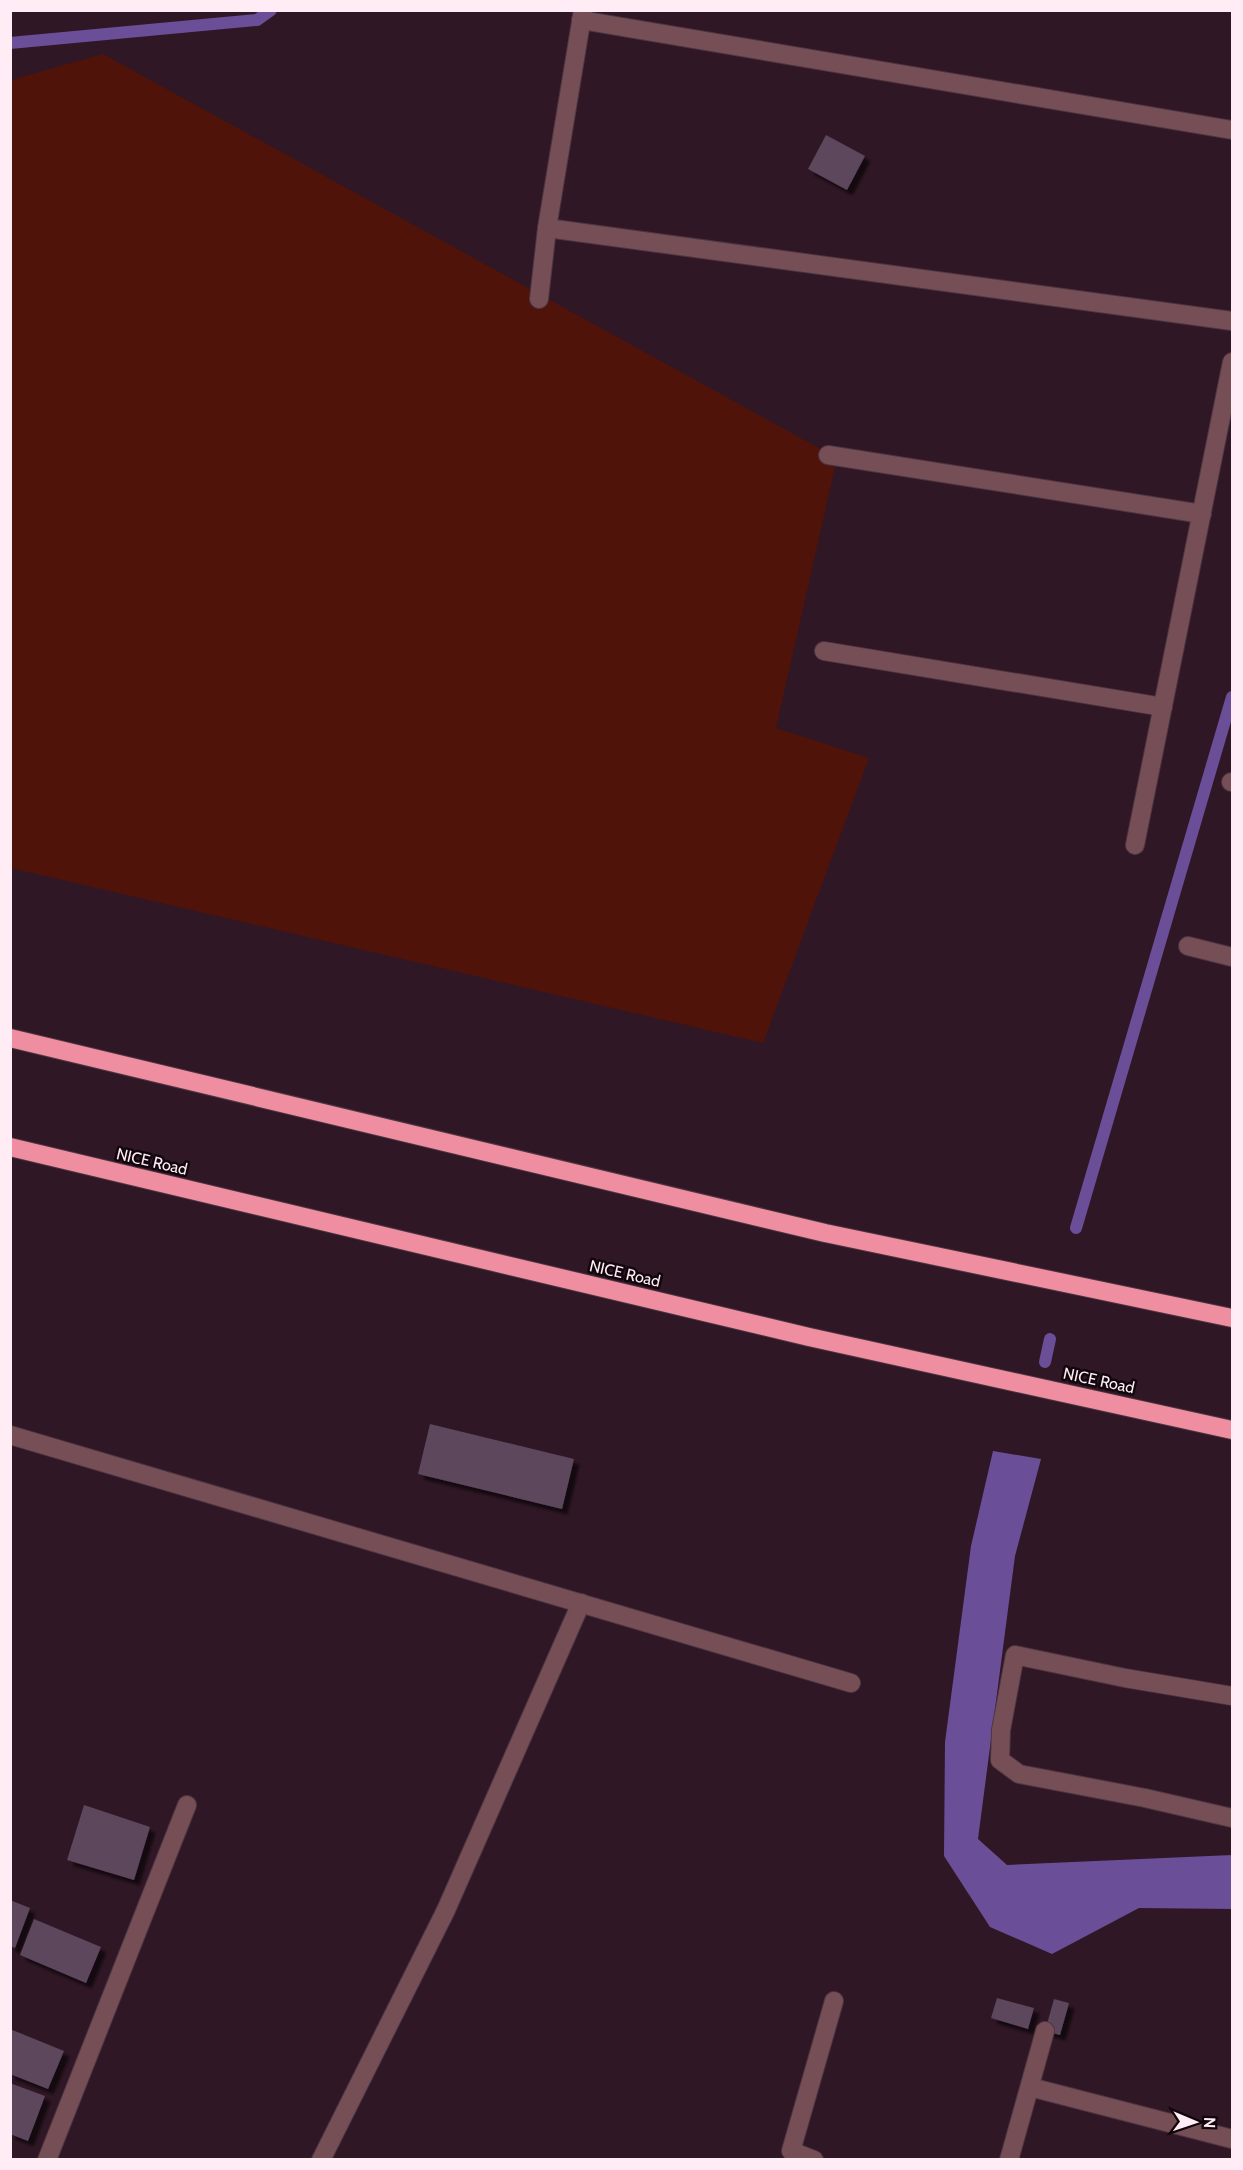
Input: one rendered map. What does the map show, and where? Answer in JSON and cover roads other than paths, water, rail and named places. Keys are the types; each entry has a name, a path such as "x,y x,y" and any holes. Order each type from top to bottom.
{"highway":[{"path":"10,1038 825,1233 1233,1318"},
{"name":"NICE Road","path":"10,1147 809,1337 1233,1430"}],"street":[{"path":"539,299 547,228 582,15 1233,130"},
{"path":"547,228 1233,321"},
{"path":"1135,845 1233,362"},
{"path":"828,455 1202,514"},
{"path":"824,651 1163,707"},
{"path":"1188,946 1233,957"},
{"path":"10,1435 851,1683"},
{"path":"321,2160 446,1910 581,1603"},
{"path":"1233,1696 1125,1678 1015,1655 1001,1730 1000,1760 1019,1774 1145,1798 1233,1818"},
{"path":"47,2160 187,1805"},
{"path":"814,2160 791,2151 834,2001"},
{"path":"1009,2160 1045,2031"},
{"path":"1030,2086 1233,2139"}],"waterway":[{"path":"10,43 257,20 271,10"},
{"path":"1076,1228 1232,697"},
{"path":"1045,1362 1050,1339"}]}
